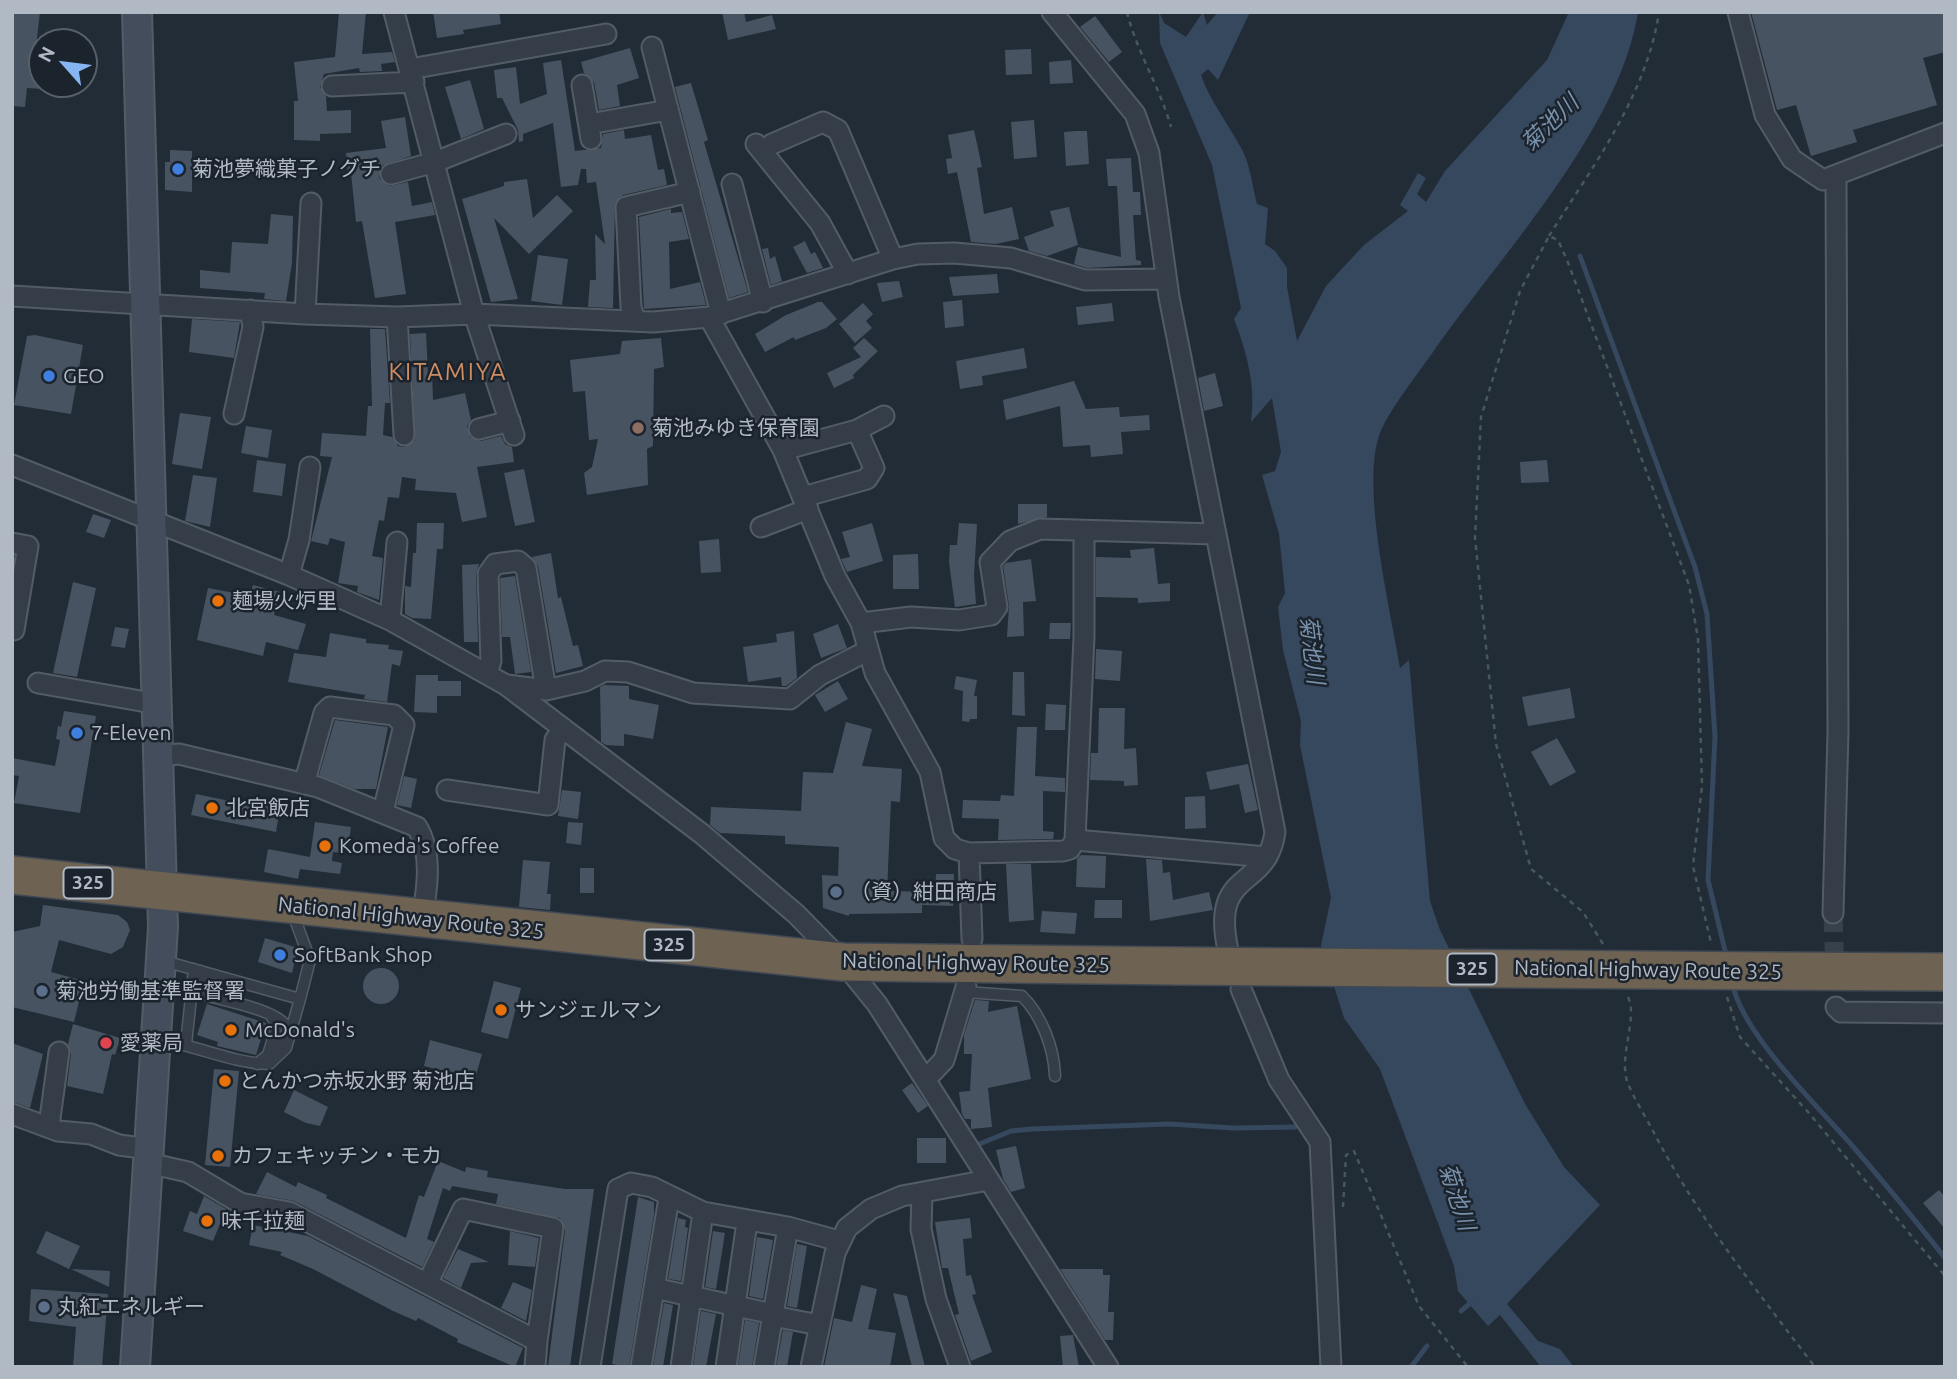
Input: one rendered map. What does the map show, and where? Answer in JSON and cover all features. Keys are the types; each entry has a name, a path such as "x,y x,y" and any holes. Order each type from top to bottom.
{"highway":[{"name":"National Highway Route 325","path":"12,875 843,962 1945,972"}],"street":[{"path":"135,1367 163,891 137,12"},
{"path":"394,12 474,314 512,428 479,429"},
{"path":"1052,12 1120,94 1143,133 1156,194 1166,279 1275,832 1267,857 1230,892 1223,927 1228,950"},
{"path":"1738,12 1765,115 1792,159 1823,180 1945,133"},
{"path":"332,86 412,76 606,34"},
{"path":"652,47 690,192 715,316 783,450 835,576 861,622 867,652 876,673 930,772 944,838 955,849 969,853 1063,851 1070,849 1076,840 1084,637 1084,531"},
{"path":"582,85 590,131 668,110"},
{"path":"848,274 820,223 764,144 823,122 838,130 892,259"},
{"path":"391,174 435,162 506,134"},
{"path":"1833,913 1838,732 1836,177"},
{"path":"732,184 763,302"},
{"path":"635,321 631,307 626,207 690,192"},
{"path":"305,314 311,203"},
{"path":"12,296 305,314 397,317 474,314 635,321 715,316 892,259 954,253 1011,258 1085,280 1166,279"},
{"path":"234,414 253,327 250,310"},
{"path":"397,317 404,435"},
{"path":"783,450 857,430 884,416"},
{"path":"761,527 805,503 867,479 874,468 857,430"},
{"path":"12,465 130,511 152,523 289,575 390,620 506,685 702,834 796,914 843,962 877,1004 927,1078 988,1180 1108,1367"},
{"path":"289,575 299,540 310,467"},
{"path":"861,622 911,617 958,620 991,615 997,607 990,562 1001,547 1019,536 1040,529 1216,534"},
{"path":"390,620 397,542"},
{"path":"12,543 28,545 14,630"},
{"path":"487,674 491,661 488,574 495,564 518,561 526,568 546,690"},
{"path":"506,685 546,690 585,681 605,671 628,672 693,693 790,699 820,675 867,652"},
{"path":"38,682 158,704"},
{"path":"304,784 324,713 330,707 394,715 404,725 383,812"},
{"path":"447,790 548,805 555,740 564,728"},
{"path":"159,756 179,754 304,784 417,827 424,838 428,886 422,919"},
{"path":"1076,840 1267,857"},
{"path":"969,853 972,939"},
{"path":"927,1078 944,1060 966,989"},
{"path":"1241,989 1274,1072 1320,1142 1331,1367"},
{"path":"1836,1007 1841,1012 1945,1013"},
{"path":"49,1126 60,1052"},
{"path":"12,1114 58,1131 91,1135 119,1144 188,1172 240,1203 289,1212 537,1340"},
{"path":"811,1367 839,1241 860,1216 902,1196 988,1180"},
{"path":"590,1367 618,1189 631,1183 652,1187 669,1198 703,1212 747,1222 788,1227 839,1241"},
{"path":"922,1193 921,1229 936,1298 960,1367"},
{"path":"641,1367 669,1198"},
{"path":"428,1284 463,1209 553,1228 535,1367"},
{"path":"681,1367 703,1212"},
{"path":"726,1367 747,1222"},
{"path":"764,1367 788,1227"},
{"path":"654,1288 736,1309 819,1325"}],"lane":[{"path":"156,1040 186,1044 257,1064 269,1064 286,1048 310,960 290,905"},
{"path":"161,960 300,999"},
{"path":"197,970 201,990 205,995 281,1018 288,1028 282,1042 257,1064"},
{"path":"186,1044 197,970"},
{"path":"966,989 1022,996 1031,1005 1046,1036 1054,1059 1055,1076"}],"path":[{"path":"1127,12 1135,43 1164,101 1171,127"},
{"path":"1608,952 1583,912 1531,869 1496,744 1475,538 1481,417 1520,291 1549,236 1623,114 1647,63 1659,12"},
{"path":"1549,236 1558,240 1567,260 1689,585 1698,639 1702,786 1693,866 1713,952"},
{"path":"1724,987 1740,1037 1808,1112 1945,1276"},
{"path":"1624,988 1632,1005 1624,1052 1627,1081 1674,1171 1744,1274 1815,1367"},
{"path":"1342,1210 1346,1155 1354,1151 1419,1306 1468,1367"}],"water":[{"name":"菊池川","path":"1159,12 1164,23 1186,37 1203,12 1207,25 1218,12 1250,12 1218,80 1208,69 1201,75 1243,152 1257,204 1268,208 1265,244 1275,251 1287,268 1287,287 1297,341 1326,286 1364,245 1408,211 1400,205 1418,173 1426,178 1417,194 1426,202 1445,171 1547,60 1569,12 1638,12 1627,57 1607,102 1582,147 1553,191 1402,395 1379,436 1374,459 1373,487 1379,551 1400,668 1409,660 1430,901 1440,930 1525,1104 1564,1167 1600,1205 1507,1304 1538,1341 1560,1349 1574,1367 1541,1367 1500,1315 1488,1326 1458,1291 1454,1266 1380,1069 1344,1018 1321,945 1331,898 1300,745 1301,721 1283,650 1278,607 1285,593 1279,534 1262,475 1275,471 1281,452 1272,398 1251,422 1249,370 1234,319 1241,308 1212,165 1160,43"}],"building":[{"path":"12,12 40,12 38,28 28,28 28,88 25,107 12,106"},
{"path":"339,12 366,12 362,54 392,52 395,62 381,64 382,71 360,72 359,68 324,74 320,87 326,96 327,111 351,110 351,133 320,134 320,141 294,140 294,101 298,101 294,62 335,57"},
{"path":"433,12 499,12 501,24 463,30 464,34 437,38"},
{"path":"722,12 744,12 746,22 772,15 776,29 728,40"},
{"path":"1751,12 1945,12 1945,52 1923,58 1937,105 1853,130 1857,142 1811,156 1796,105 1777,110"},
{"path":"1095,16 1122,52 1109,62 1080,27"},
{"path":"630,48 639,78 617,85 620,106 599,110 594,82 584,73 581,62"},
{"path":"1031,49 1032,74 1006,75 1005,50"},
{"path":"561,60 575,151 601,148 603,134 624,130 625,139 651,135 658,170 664,169 667,185 623,195 615,203 613,308 588,307 590,280 596,280 595,234 605,244 596,182 587,183 586,169 581,169 578,185 561,187 553,123 523,134 523,141 519,142 518,130 502,98 497,98 494,70 516,67 520,104 547,94 543,63"},
{"path":"1071,60 1073,83 1050,84 1049,62"},
{"path":"470,80 484,129 461,139 445,87"},
{"path":"691,83 708,140 704,142 748,292 729,298 675,87"},
{"path":"405,117 411,156 383,165 379,178 389,186 408,182 412,206 432,202 435,215 395,222 406,294 375,298 362,221 356,222 346,153 386,148 381,121"},
{"path":"1034,120 1037,157 1014,159 1011,122"},
{"path":"974,130 982,167 977,168 984,214 1012,207 1019,239 996,244 971,242 957,172 948,174 946,159 952,158 948,135"},
{"path":"1087,131 1089,164 1066,166 1064,132"},
{"name":"菊池夢織菓子ノグチ","path":"170,150 192,151 192,192 165,190 165,162 170,162"},
{"path":"1131,158 1133,192 1140,192 1141,215 1133,215 1136,260 1141,261 1141,265 1087,268 1074,264 1078,247 1121,257 1117,186 1108,186 1106,159"},
{"path":"527,179 533,218 557,195 573,211 529,254 494,218 518,299 491,302 462,199 504,186 504,182"},
{"path":"1069,207 1078,245 1047,256 1029,251 1024,237 1054,226 1050,211"},
{"path":"671,209 671,213 682,212 689,239 669,242 670,289 700,282 706,305 644,309 639,217"},
{"path":"271,214 293,216 292,263 286,301 264,299 265,293 200,288 200,270 230,273 232,242 268,244"},
{"path":"805,241 811,254 815,252 823,268 807,273 793,247"},
{"path":"768,248 770,259 775,256 782,281 771,285 762,249"},
{"path":"538,255 568,259 562,305 531,301"},
{"path":"997,274 999,293 953,296 949,277"},
{"path":"899,281 903,297 882,302 877,283"},
{"path":"962,300 964,326 945,328 943,302"},
{"path":"822,302 837,319 826,328 795,340 794,337 765,352 755,334 786,315"},
{"path":"863,303 873,314 866,321 872,328 855,343 839,324"},
{"path":"1112,303 1114,321 1078,325 1076,307"},
{"path":"192,319 240,322 234,358 189,352"},
{"path":"370,329 385,329 390,403 385,403 383,435 392,437 398,446 404,447 415,440 410,334 426,333 428,373 432,373 433,400 465,393 471,420 467,426 470,437 481,441 501,436 505,444 512,447 514,462 477,467 487,517 462,522 456,493 415,490 416,479 402,477 399,498 388,497 384,521 379,520 372,556 383,558 379,600 357,592 358,586 338,583 345,542 330,538 328,545 311,541 332,457 320,456 322,433 366,436 368,406 372,406"},
{"name":"GEO","path":"35,335 83,345 71,414 14,405 27,336"},
{"path":"661,338 664,367 654,369 653,446 647,449 648,485 587,495 584,473 592,467 598,439 589,440 585,391 573,392 570,360 620,354 622,341"},
{"path":"864,338 878,351 853,375 854,378 834,388 827,373 861,357 853,348"},
{"path":"1024,348 1027,368 982,376 983,385 960,389 956,361"},
{"path":"1215,373 1223,406 1204,411 1198,378"},
{"path":"1074,381 1086,409 1119,407 1120,417 1149,415 1150,430 1121,432 1123,454 1091,457 1090,445 1063,447 1060,406 1006,420 1003,400"},
{"path":"180,413 211,417 202,469 172,464"},
{"path":"246,426 272,430 268,458 241,453"},
{"path":"257,460 286,464 282,496 253,492"},
{"path":"1547,460 1549,482 1521,483 1520,462"},
{"path":"524,469 535,522 515,526 504,473"},
{"path":"193,475 217,478 210,527 185,521"},
{"path":"1018,504 1047,504 1047,517 1018,524"},
{"path":"93,514 111,520 104,538 86,532"},
{"path":"417,523 444,523 443,549 437,549 431,619 412,618 405,614 405,586 411,587"},
{"path":"872,523 883,561 847,572 841,559 850,557 842,532"},
{"path":"959,523 977,524 974,576 976,604 955,607 949,562 950,545 957,545"},
{"path":"719,539 721,572 701,573 699,541"},
{"path":"1154,548 1158,584 1170,583 1170,601 1138,603 1138,598 1096,597 1096,557 1131,558 1130,550"},
{"path":"551,553 558,598 561,597 573,646 578,645 583,666 556,673 538,566 532,557"},
{"path":"918,554 919,589 893,589 893,555"},
{"path":"1031,559 1036,601 1023,602 1024,636 1007,637 1009,606 1003,566 1006,563"},
{"path":"479,564 476,574 478,642 464,642 462,565"},
{"path":"515,576 531,672 515,674 510,637 502,637 500,578"},
{"path":"73,582 96,588 77,677 53,673"},
{"path":"253,585 280,592 274,615 306,624 298,650 266,642 263,656 197,640 208,588 250,596"},
{"path":"1050,623 1071,623 1070,639 1049,639"},
{"path":"838,624 847,648 821,658 813,634"},
{"path":"115,627 129,629 125,648 111,646"},
{"path":"794,631 797,678 786,686 782,686 781,677 748,682 743,647 777,642 776,634"},
{"path":"330,633 366,639 366,643 389,645 388,649 403,651 400,666 392,664 387,702 364,699 365,695 288,682 294,653 326,657"},
{"path":"1096,649 1122,651 1120,681 1095,679"},
{"path":"1013,672 1024,672 1025,716 1012,715"},
{"path":"416,675 438,675 438,681 461,681 461,696 437,696 437,713 414,712"},
{"path":"956,676 977,680 974,696 977,696 977,719 962,721 963,691 954,689"},
{"path":"838,681 848,699 825,712 815,695"},
{"path":"629,686 629,699 659,705 653,739 624,734 624,746 601,742 600,687"},
{"path":"1570,688 1575,718 1528,726 1522,697"},
{"path":"1046,704 1066,705 1065,730 1045,730"},
{"path":"1099,708 1125,708 1124,749 1136,748 1138,785 1124,786 1124,781 1090,780 1091,753 1098,753"},
{"path":"64,711 96,716 80,813 14,803 19,776 12,775 12,758 55,766 60,740 56,739 58,726 61,727"},
{"path":"335,720 388,727 376,789 354,789 319,775"},
{"path":"846,722 872,729 862,766 902,769 900,802 891,801 887,891 935,892 936,874 954,874 953,906 922,905 922,913 849,916 823,908 822,875 838,876 839,847 785,844 785,836 720,833 710,825 711,807 801,811 803,772 833,773"},
{"path":"1017,727 1037,727 1035,776 1065,778 1065,792 1043,791 1043,831 1054,832 1053,839 998,840 999,819 962,818 963,800 1000,801 1001,795 1014,796"},
{"path":"1557,738 1576,772 1550,786 1531,752"},
{"path":"1248,764 1258,810 1245,813 1239,784 1210,790 1206,772"},
{"path":"404,776 417,779 411,808 397,805"},
{"path":"562,790 581,792 578,819 558,816"},
{"path":"196,794 249,805 249,802 280,807 276,832 191,815"},
{"path":"1205,796 1206,828 1185,829 1185,797"},
{"path":"315,822 351,827 348,848 342,848 341,853 333,852 332,861 342,863 340,874 300,869 298,879 264,872 268,849 310,857"},
{"path":"568,822 583,823 581,845 566,843"},
{"path":"1081,855 1106,856 1105,888 1076,887 1077,859"},
{"path":"1146,859 1162,860 1163,873 1170,872 1173,900 1209,892 1213,910 1150,921"},
{"path":"523,860 550,862 547,894 551,894 550,910 519,907"},
{"path":"1006,864 1031,864 1034,920 1009,922"},
{"path":"580,868 594,868 594,893 580,893"},
{"path":"1095,900 1122,900 1122,918 1094,918"},
{"path":"43,905 118,915 127,922 130,930 123,947 111,954 59,940 51,972 84,981 74,1022 12,1007 12,932 40,926"},
{"path":"1042,911 1077,913 1075,934 1040,932"},
{"path":"265,938 298,948 292,973 258,962"},
{"path":"381,968 394,973 399,986 394,999 381,1004 368,999 363,986 368,973"},
{"path":"494,981 521,988 508,1039 481,1032"},
{"path":"975,1000 989,1001 988,1012 1017,1006 1031,1079 988,1088 992,1127 971,1129 971,1119 965,1119 962,1114 959,1092 970,1091 972,1054 964,1054 964,1035"},
{"path":"207,1004 266,1023 256,1055 217,1046 218,1042 197,1035"},
{"path":"73,1024 120,1038 115,1055 112,1054 103,1094 67,1086 71,1054 68,1044"},
{"path":"430,1040 482,1054 475,1079 424,1066"},
{"path":"12,1043 43,1054 30,1108 13,1102"},
{"path":"214,1069 239,1071 230,1167 205,1165"},
{"path":"912,1083 928,1106 918,1113 902,1090"},
{"path":"294,1090 328,1107 320,1126 306,1123 284,1112"},
{"path":"917,1138 946,1138 946,1163 917,1163"},
{"path":"1016,1146 1025,1188 1011,1192 1003,1179 996,1150"},
{"path":"438,1161 465,1172 466,1167 488,1171 487,1177 565,1189 594,1189 570,1367 548,1367 565,1230 560,1218 496,1204 498,1194 452,1186 450,1191 443,1188 427,1239 434,1242 422,1267 294,1201 256,1194 267,1172 296,1187 298,1182 327,1195 326,1198 406,1238 419,1195 424,1197"},
{"path":"1939,1190 1945,1197 1945,1229 1923,1203"},
{"path":"204,1196 226,1209 213,1241 183,1231 190,1211 197,1214"},
{"path":"638,1197 654,1202 654,1215 629,1367 612,1364"},
{"path":"678,1218 686,1220 685,1227 688,1228 681,1281 668,1279"},
{"path":"970,1218 972,1238 963,1239 966,1276 971,1275 976,1294 972,1295 992,1352 971,1361 955,1315 959,1314 948,1268 942,1268 935,1222"},
{"path":"253,1225 308,1236 523,1348 515,1367 457,1342 458,1339 418,1318 416,1321 393,1311 313,1269 280,1255 282,1252 249,1245"},
{"path":"46,1231 80,1246 69,1269 36,1253"},
{"path":"510,1231 539,1238 535,1267 508,1265"},
{"path":"713,1231 725,1233 716,1289 705,1287"},
{"path":"757,1237 773,1240 763,1299 749,1296"},
{"path":"797,1244 807,1246 797,1308 787,1306"},
{"path":"458,1249 489,1262 471,1263 461,1288 443,1278"},
{"path":"71,1269 110,1271 109,1287"},
{"path":"1060,1269 1103,1269 1103,1275 1110,1275 1108,1312 1114,1312 1113,1340 1105,1340"},
{"path":"513,1282 532,1290 526,1321 501,1308"},
{"path":"861,1285 877,1289 868,1329 896,1333 890,1367 824,1367 834,1318 852,1322"},
{"path":"31,1289 108,1294 102,1367 73,1367 76,1327 29,1321"},
{"path":"893,1293 907,1296 925,1367 912,1367"},
{"path":"664,1303 673,1305 663,1367 653,1367"},
{"path":"701,1311 716,1314 706,1367 693,1367"},
{"path":"745,1320 759,1323 752,1367 738,1367"},
{"path":"783,1330 793,1332 787,1367 776,1367"},
{"path":"1073,1335 1079,1367 1063,1367 1060,1336"}],"waterway":[{"path":"1580,256 1695,567 1707,614 1715,737 1708,880 1727,959"},
{"path":"1732,982 1739,1003 1766,1047 1945,1258"},
{"path":"977,1145 1011,1131 1032,1129 1169,1124 1234,1128 1295,1127"},
{"path":"1461,1311 1474,1300"},
{"path":"1411,1367 1427,1346"}],"tunnel":[{"path":"1833,913 1836,1007"}],"place":[{"name":"菊池夢織菓子ノグチ","path":"178,169"},
{"name":"GEO","path":"49,376"},
{"name":"菊池みゆき保育園","path":"638,428"},
{"name":"麺場火炉里","path":"218,601"},
{"name":"7-Eleven","path":"77,733"},
{"name":"北宮飯店","path":"212,808"},
{"name":"Komeda's Coffee","path":"325,846"},
{"name":"（資）紺田商店","path":"836,892"},
{"name":"SoftBank Shop","path":"280,955"},
{"name":"菊池労働基準監督署","path":"42,991"},
{"name":"サンジェルマン","path":"501,1010"},
{"name":"McDonald's","path":"231,1030"},
{"name":"愛薬局","path":"106,1043"},
{"name":"とんかつ赤坂水野 菊池店","path":"225,1081"},
{"name":"カフェキッチン・モカ","path":"218,1156"},
{"name":"味千拉麺","path":"207,1221"},
{"name":"丸紅エネルギー","path":"44,1307"}],"district":[{"name":"KITAMIYA","path":"448,372"}]}
